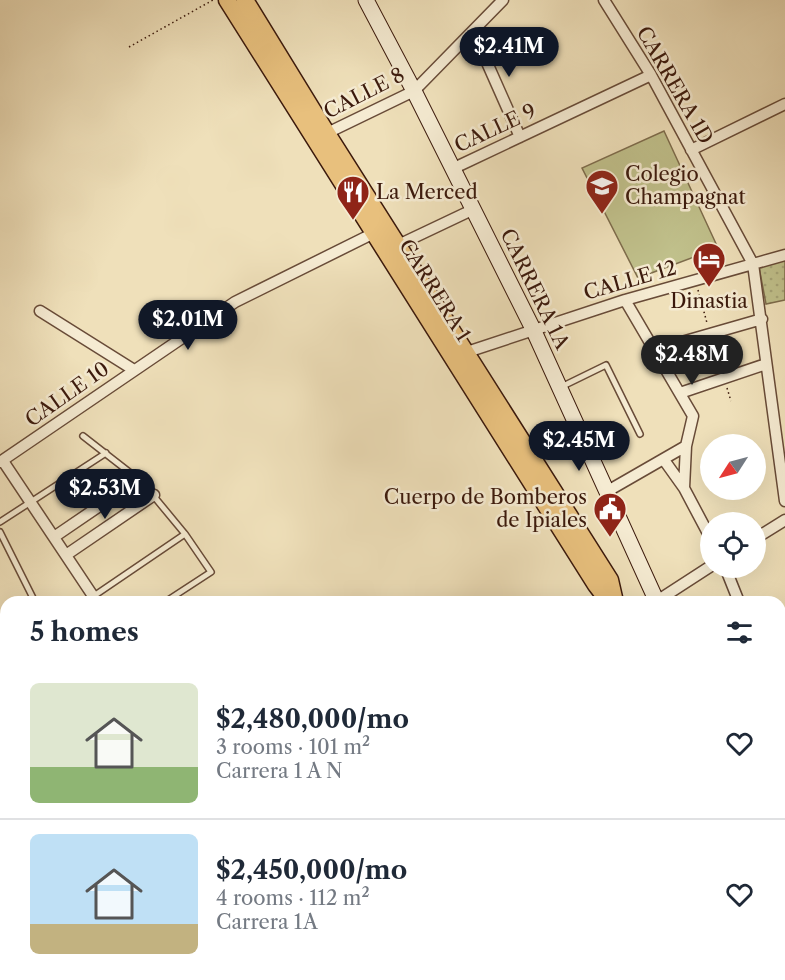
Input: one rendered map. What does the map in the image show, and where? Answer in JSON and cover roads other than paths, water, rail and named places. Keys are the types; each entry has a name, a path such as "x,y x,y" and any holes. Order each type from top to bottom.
{"main road":[{"name":"CARRERA 1","path":"227,0 321,136 563,519 610,580 614,596"},
{"name":"CARRERA 1","path":"245,0 374,233 392,249"},
{"name":"CARRERA 1","path":"563,519 596,585 604,596"}],"street":[{"name":"CARRERA 1A","path":"366,0 533,328 655,596"},
{"name":"CALLE 8","path":"321,136 414,91 503,0"},
{"name":"CARRERA 1D","path":"604,0 651,75 753,264 785,501"},
{"path":"473,31 520,137"},
{"name":"CALLE 9","path":"452,168 651,75"},
{"path":"691,150 785,104"},
{"path":"392,249 472,210"},
{"name":"CALLE 10","path":"2,461 235,302 374,233"},
{"name":"CALLE 12","path":"459,355 533,328 785,255"},
{"path":"625,300 693,416 686,446 684,488"},
{"path":"40,311 134,370"},
{"path":"654,350 762,319"},
{"path":"680,393 766,364"},
{"path":"606,492 686,446"},
{"path":"664,460 684,488 700,518"},
{"path":"2,461 66,555 87,596"},
{"path":"54,537 139,479"},
{"path":"66,555 154,495"},
{"path":"99,507 111,525"},
{"path":"766,532 785,520"},
{"path":"72,525 84,543"},
{"path":"665,596 700,573"},
{"path":"729,578 737,596"}],"lane":[{"path":"559,388 606,365 640,434"},
{"path":"83,436 139,479 185,534 212,572 174,596"},
{"path":"0,522 106,453"},
{"path":"0,532 32,596"},
{"path":"93,596 185,534"}],"place":[{"name":"Colegio Champagnat","path":"602,215"},
{"name":"La Merced","path":"353,221"},
{"name":"Dinastia","path":"709,288"},
{"name":"Cuerpo de Bomberos de Ipiales","path":"610,538"}]}
